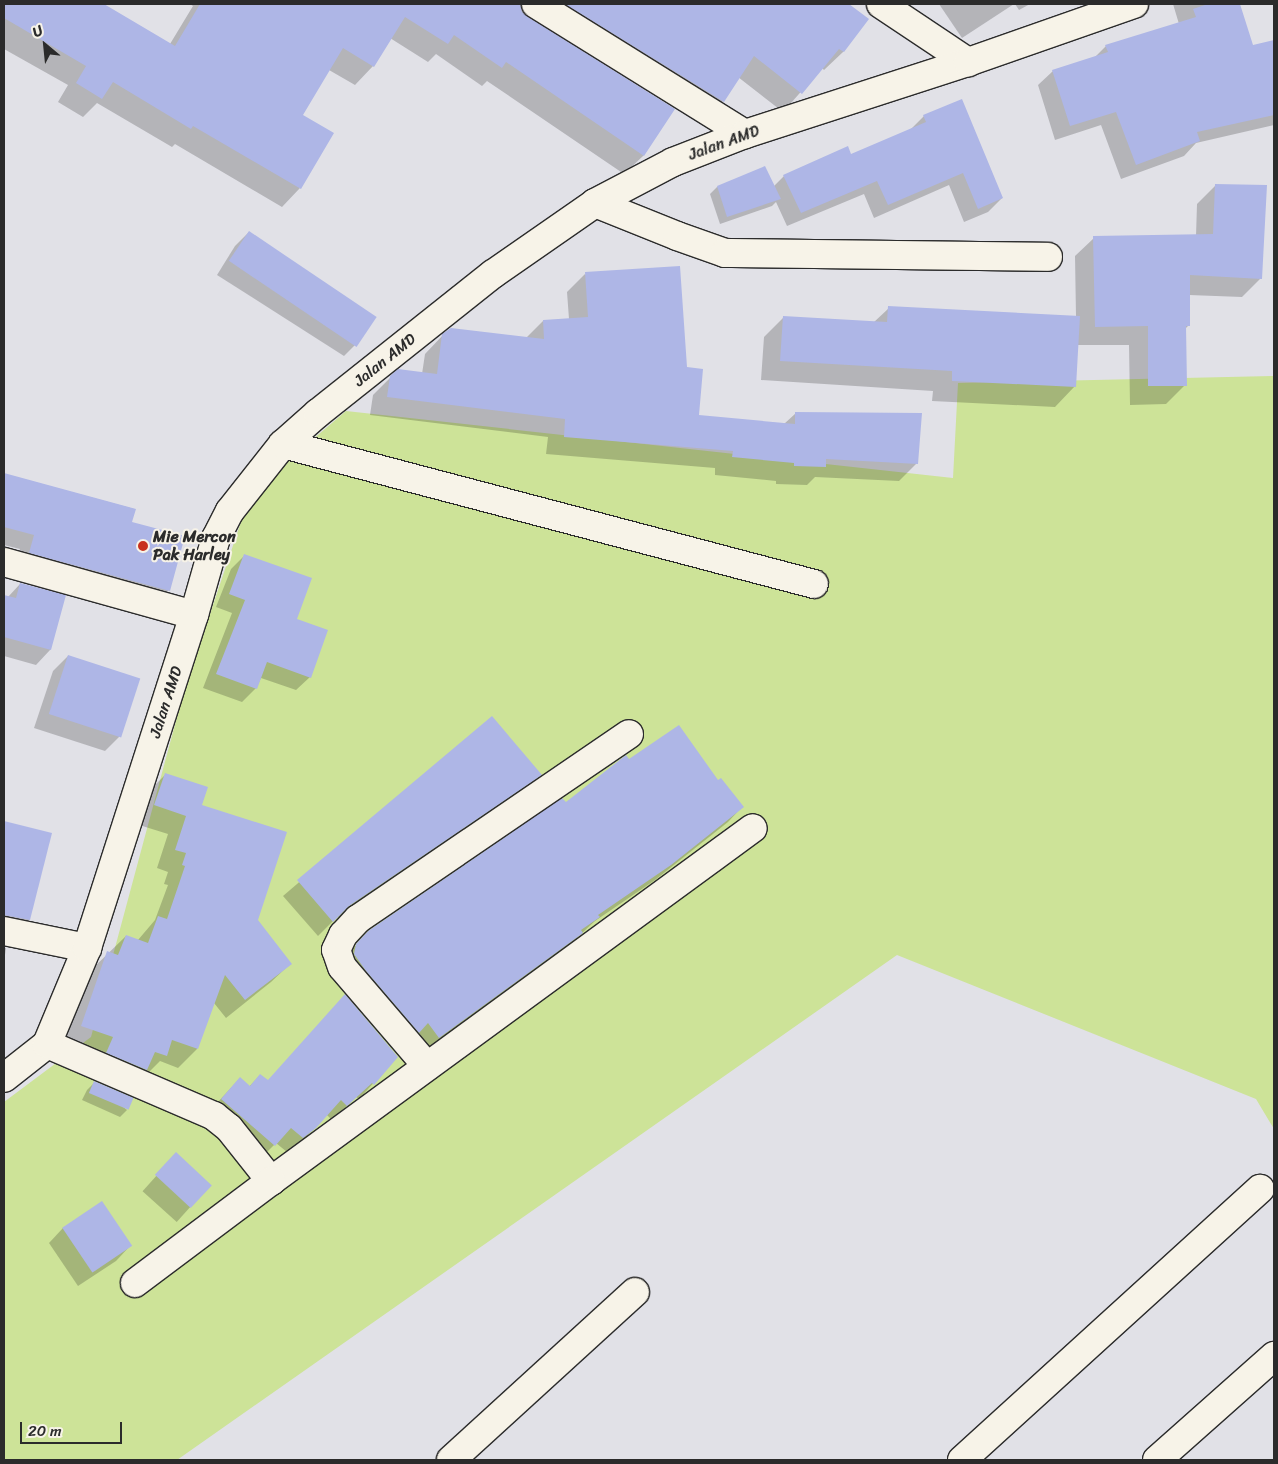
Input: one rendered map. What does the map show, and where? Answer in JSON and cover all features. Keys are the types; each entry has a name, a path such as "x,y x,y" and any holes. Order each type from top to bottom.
{"street":[{"path":"536,4 745,134"},
{"path":"881,4 968,62"},
{"name":"Jalan AMD","path":"4,1078 47,1044 87,948 194,615 216,538 246,488 283,444 318,413 493,274 595,203 673,162 745,134 968,62 1134,4"},
{"path":"595,203 725,253 1048,257"},
{"path":"283,444 814,584"},
{"path":"4,562 194,615"},
{"path":"427,1066 342,967 336,950 343,935 358,919 629,734"},
{"path":"135,1284 271,1181 753,828"},
{"path":"4,931 87,948"},
{"path":"47,1044 214,1116 229,1128 271,1181"},
{"path":"962,1460 1260,1189"},
{"path":"451,1460 635,1292"},
{"path":"1157,1460 1274,1356"}],"green space":[{"path":"1274,376 1274,1129 1256,1099 897,955 177,1460 4,1460 4,1102 91,1037 184,691 251,492 346,411 953,478 958,383"}],"building":[{"path":"4,4 104,4 175,46 200,4 520,4 522,12 528,17 675,109 644,156 506,62 502,68 454,35 448,44 405,17 374,67 343,48 303,115 334,133 301,189 193,126 191,129 113,82 102,99 76,83 86,66 4,18"},
{"path":"565,4 849,4 869,19 844,52 839,49 802,94 754,56 724,102"},
{"path":"1208,4 1240,4 1253,45 1274,40 1274,115 1197,132 1200,141 1136,165 1116,112 1070,126 1052,70 1108,52 1105,45 1196,17 1193,9"},
{"path":"962,99 1003,198 978,209 963,173 888,205 877,181 801,213 783,175 848,146 851,154 926,122 923,115"},
{"path":"765,166 781,199 727,217 717,186"},
{"path":"1215,184 1267,185 1262,279 1190,275 1190,326 1186,326 1187,386 1148,386 1148,326 1095,327 1093,236 1213,234"},
{"path":"249,231 377,317 357,347 229,261"},
{"path":"680,266 687,367 703,369 699,415 795,424 795,412 922,413 918,464 826,459 826,467 794,466 794,463 732,457 733,451 564,437 565,419 387,397 390,376 398,369 437,374 442,334 451,328 544,339 543,320 588,317 585,272"},
{"path":"888,306 1080,316 1076,387 952,381 952,371 780,361 783,316 887,322"},
{"path":"4,473 136,509 132,522 185,536 170,591 29,553 34,535 4,527"},
{"path":"244,554 312,578 297,619 328,630 311,678 267,662 257,689 216,674 245,600 229,594"},
{"path":"20,583 66,595 51,650 4,637 4,595 16,598"},
{"path":"68,655 140,678 121,737 49,714"},
{"path":"492,716 542,775 349,906 333,922 297,880"},
{"path":"679,725 718,780 721,778 744,807 671,865 598,915 600,917 581,930 583,933 439,1038 428,1023 419,1033 366,971 354,954 356,944 368,931 562,798 566,802 626,755 629,759"},
{"path":"165,773 208,787 202,805 287,832 258,920 292,964 245,1000 225,975 198,1049 172,1040 167,1056 155,1052 147,1070 106,1053 113,1037 81,1026 107,951 118,955 126,935 148,943 158,916 167,919 185,866 182,865 186,853 175,850 186,816 154,805"},
{"path":"4,821 52,833 30,920 4,915"},
{"path":"345,994 398,1057 374,1085 372,1083 347,1106 341,1100 316,1128 303,1138 291,1128 275,1146 221,1099 240,1077 250,1086 260,1074 268,1080"},
{"path":"94,1081 134,1098 129,1110 89,1093"},
{"path":"176,1152 212,1185 191,1208 155,1175"},
{"path":"102,1201 132,1246 92,1273 62,1228"}],"place":[{"name":"Mie Mercon Pak Harley","path":"143,546"}]}
